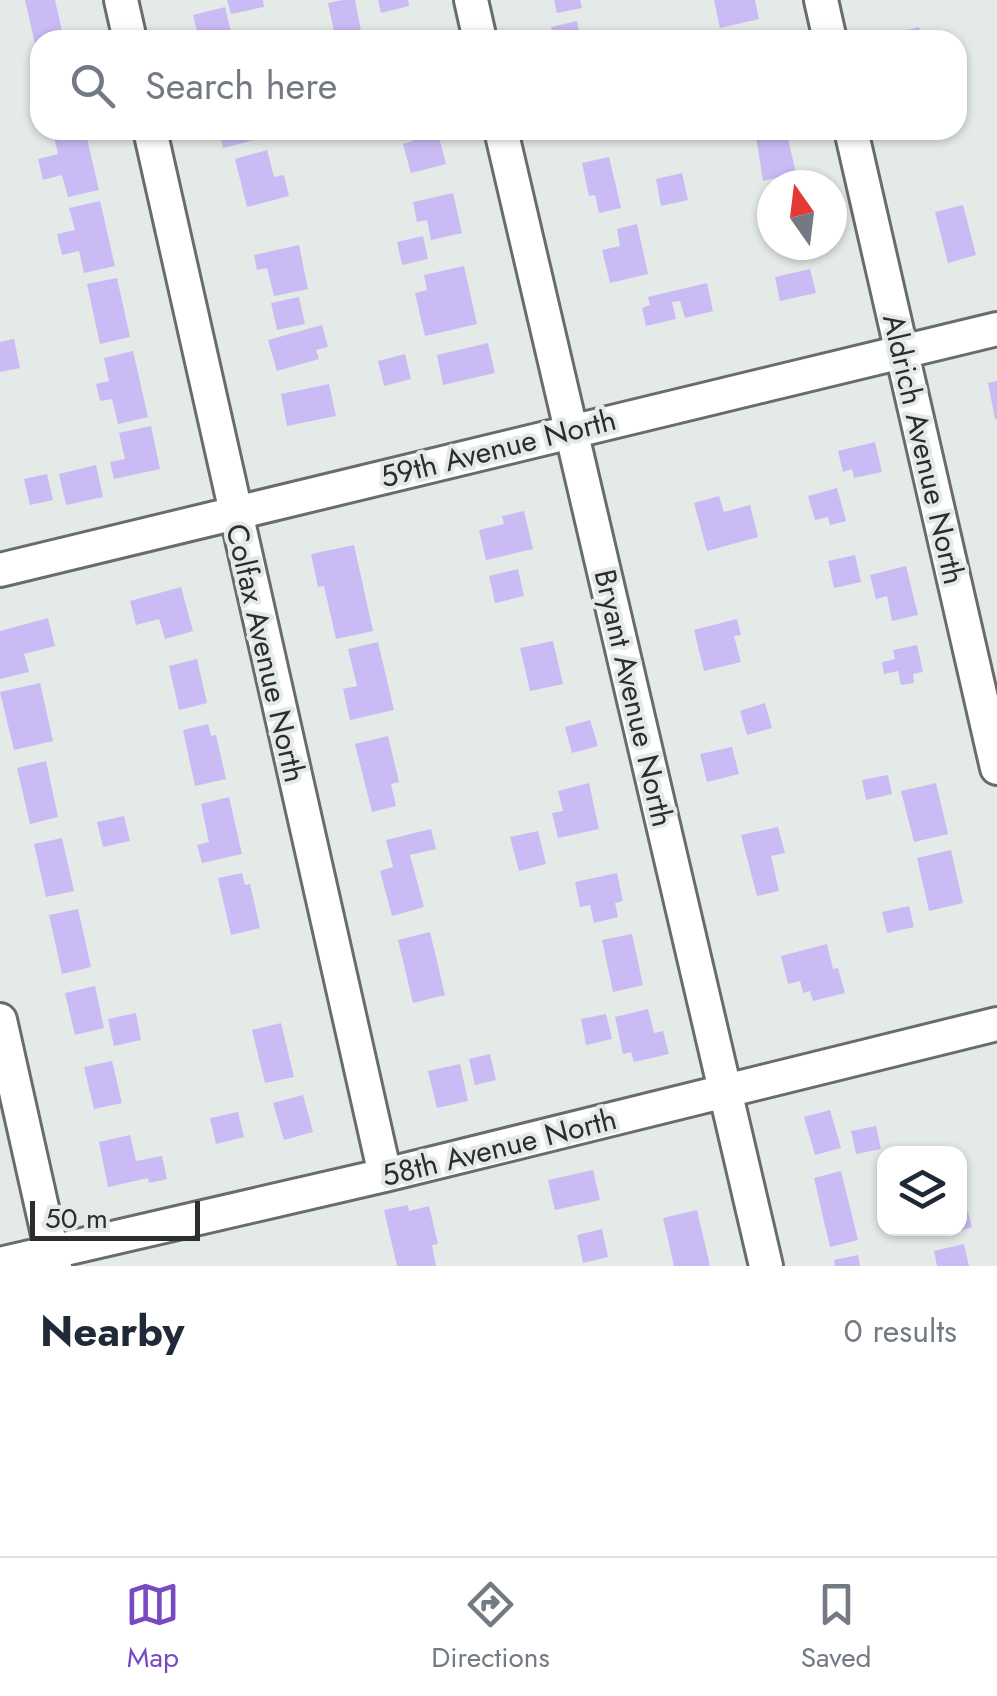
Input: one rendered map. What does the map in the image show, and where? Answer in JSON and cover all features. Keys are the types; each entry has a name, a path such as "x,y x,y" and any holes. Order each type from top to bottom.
{"street":[{"path":"121,0 128,30"},
{"path":"471,0 478,30"},
{"path":"821,0 828,30"},
{"name":"Colfax Avenue North","path":"152,140 385,1175"},
{"name":"Bryant Avenue North","path":"503,140 766,1266"},
{"name":"Aldrich Avenue North","path":"852,140 997,768"},
{"name":"59th Avenue North","path":"0,570 997,328"},
{"path":"0,1020 54,1259"},
{"name":"58th Avenue North","path":"0,1264 54,1259 727,1092 995,1034"}],"building":[{"path":"25,0 55,0 62,30 32,30"},
{"path":"227,0 263,0 264,7 231,14"},
{"path":"355,0 361,30 334,30 328,3"},
{"path":"378,0 408,0 409,6 381,13"},
{"path":"554,0 580,0 582,8 557,13"},
{"path":"714,0 755,0 759,19 720,28"},
{"path":"225,7 230,30 197,30 193,15"},
{"path":"577,21 579,30 552,30 551,27"},
{"path":"55,140 87,140 99,190 68,197 62,175 43,180 38,159 58,154"},
{"path":"221,140 254,140 223,148"},
{"path":"440,140 446,164 411,173 403,144"},
{"path":"757,140 788,140 795,170 761,170"},
{"path":"267,150 274,177 284,175 289,196 247,207 235,159"},
{"path":"609,157 621,208 599,213 595,195 589,196 582,163"},
{"path":"682,173 688,200 661,206 656,179"},
{"path":"453,193 462,233 431,240 427,220 417,222 413,202"},
{"path":"100,201 115,266 84,273 79,251 62,255 57,234 75,230 69,208"},
{"path":"963,205 976,255 948,263 935,212"},
{"path":"637,224 648,274 610,283 602,250 620,246 617,229"},
{"path":"423,236 428,259 402,265 397,242"},
{"path":"299,245 308,289 274,296 267,268 257,270 254,255"},
{"path":"464,266 477,324 425,336 415,293 427,290 424,275"},
{"path":"810,269 816,293 780,301 775,277"},
{"path":"117,278 130,337 100,344 87,284"},
{"path":"707,283 713,311 685,318 680,301 672,302 676,319 646,326 642,308 650,305 648,297"},
{"path":"299,297 305,324 277,330 271,303"},
{"path":"322,325 328,347 316,350 319,359 277,371 268,340"},
{"path":"14,339 20,368 0,372 0,342"},
{"path":"488,343 495,373 443,385 437,355"},
{"path":"133,351 148,417 118,424 112,399 100,401 96,384 109,381 104,358"},
{"path":"405,354 411,379 384,386 378,361"},
{"path":"997,381 997,419 995,419 988,383"},
{"path":"329,384 336,416 287,426 281,394"},
{"path":"151,426 160,469 114,479 110,462 125,459 119,433"},
{"path":"875,442 882,472 854,478 852,469 843,472 838,451"},
{"path":"96,465 103,497 66,505 59,474"},
{"path":"47,474 53,500 30,505 24,479"},
{"path":"837,488 846,521 830,525 828,517 815,520 808,496"},
{"path":"719,496 724,512 750,505 758,537 707,551 694,503"},
{"path":"524,511 533,549 486,560 479,530 504,524 502,516"},
{"path":"354,545 373,631 336,639 324,586 318,587 311,554"},
{"path":"855,555 861,582 834,588 828,561"},
{"path":"906,566 918,615 892,621 887,596 876,599 870,575"},
{"path":"518,569 524,596 495,603 489,576"},
{"path":"181,587 193,631 165,639 159,619 136,625 130,601"},
{"path":"48,618 55,646 24,654 29,672 0,679 0,631"},
{"path":"737,619 741,635 734,636 741,662 704,671 694,630"},
{"path":"553,641 563,684 530,691 520,648"},
{"path":"378,642 394,710 350,720 343,689 357,686 348,649"},
{"path":"917,645 923,672 913,674 914,683 901,685 898,671 884,674 882,662 895,659 893,650"},
{"path":"197,659 207,703 179,710 169,666"},
{"path":"40,683 53,741 14,750 0,692"},
{"path":"765,703 772,728 747,735 740,711"},
{"path":"590,720 598,746 572,753 565,727"},
{"path":"208,724 211,736 216,735 226,779 195,786 183,730"},
{"path":"388,736 399,782 391,784 396,806 372,812 355,744"},
{"path":"732,747 739,774 707,782 700,754"},
{"path":"46,761 58,817 30,824 17,768"},
{"path":"888,775 892,794 866,800 862,780"},
{"path":"589,783 599,829 558,838 552,813 563,811 558,791"},
{"path":"936,783 948,834 914,842 901,791"},
{"path":"229,797 242,854 202,863 197,845 209,842 201,804"},
{"path":"124,816 130,841 103,847 97,822"},
{"path":"778,827 785,853 771,856 779,891 757,896 741,835"},
{"path":"431,829 436,849 410,855 424,907 392,916 380,871 393,867 386,840"},
{"path":"538,831 546,864 519,871 510,837"},
{"path":"62,838 74,891 46,897 34,844"},
{"path":"951,850 963,903 929,911 917,858"},
{"path":"242,873 245,885 250,884 260,928 231,935 218,878"},
{"path":"617,873 623,901 615,903 618,917 594,923 590,905 580,907 575,882"},
{"path":"909,906 914,927 887,933 882,912"},
{"path":"78,909 91,967 62,974 49,915"},
{"path":"430,932 445,995 413,1003 398,940"},
{"path":"632,934 643,985 613,992 602,940"},
{"path":"827,944 845,993 813,1001 810,991 803,993 800,981 788,984 781,956"},
{"path":"95,986 104,1028 75,1035 65,993"},
{"path":"648,1009 654,1033 663,1031 669,1054 634,1062 631,1052 623,1054 615,1017"},
{"path":"136,1013 141,1040 114,1046 108,1019"},
{"path":"606,1014 612,1039 586,1045 581,1019"},
{"path":"281,1023 294,1077 265,1083 252,1030"},
{"path":"490,1054 496,1080 475,1085 469,1059"},
{"path":"112,1061 122,1103 94,1109 84,1067"},
{"path":"460,1064 468,1101 437,1108 428,1071"},
{"path":"303,1095 313,1132 284,1140 273,1103"},
{"path":"830,1110 841,1148 815,1155 804,1117"},
{"path":"238,1112 244,1137 216,1144 210,1118"},
{"path":"876,1126 880,1146 856,1154 851,1131"},
{"path":"130,1135 136,1161 162,1156 167,1179 149,1183 148,1178 108,1187 99,1142"},
{"path":"593,1170 600,1200 555,1210 548,1180"},
{"path":"841,1171 858,1240 830,1247 814,1178"},
{"path":"408,1205 409,1211 429,1206 438,1244 432,1245 436,1266 397,1266 384,1210"},
{"path":"697,1210 710,1266 674,1266 663,1218"},
{"path":"602,1229 608,1257 583,1263 577,1235"},
{"path":"964,1244 969,1266 937,1266 934,1251"},
{"path":"858,1255 860,1266 835,1266 834,1260"}]}
